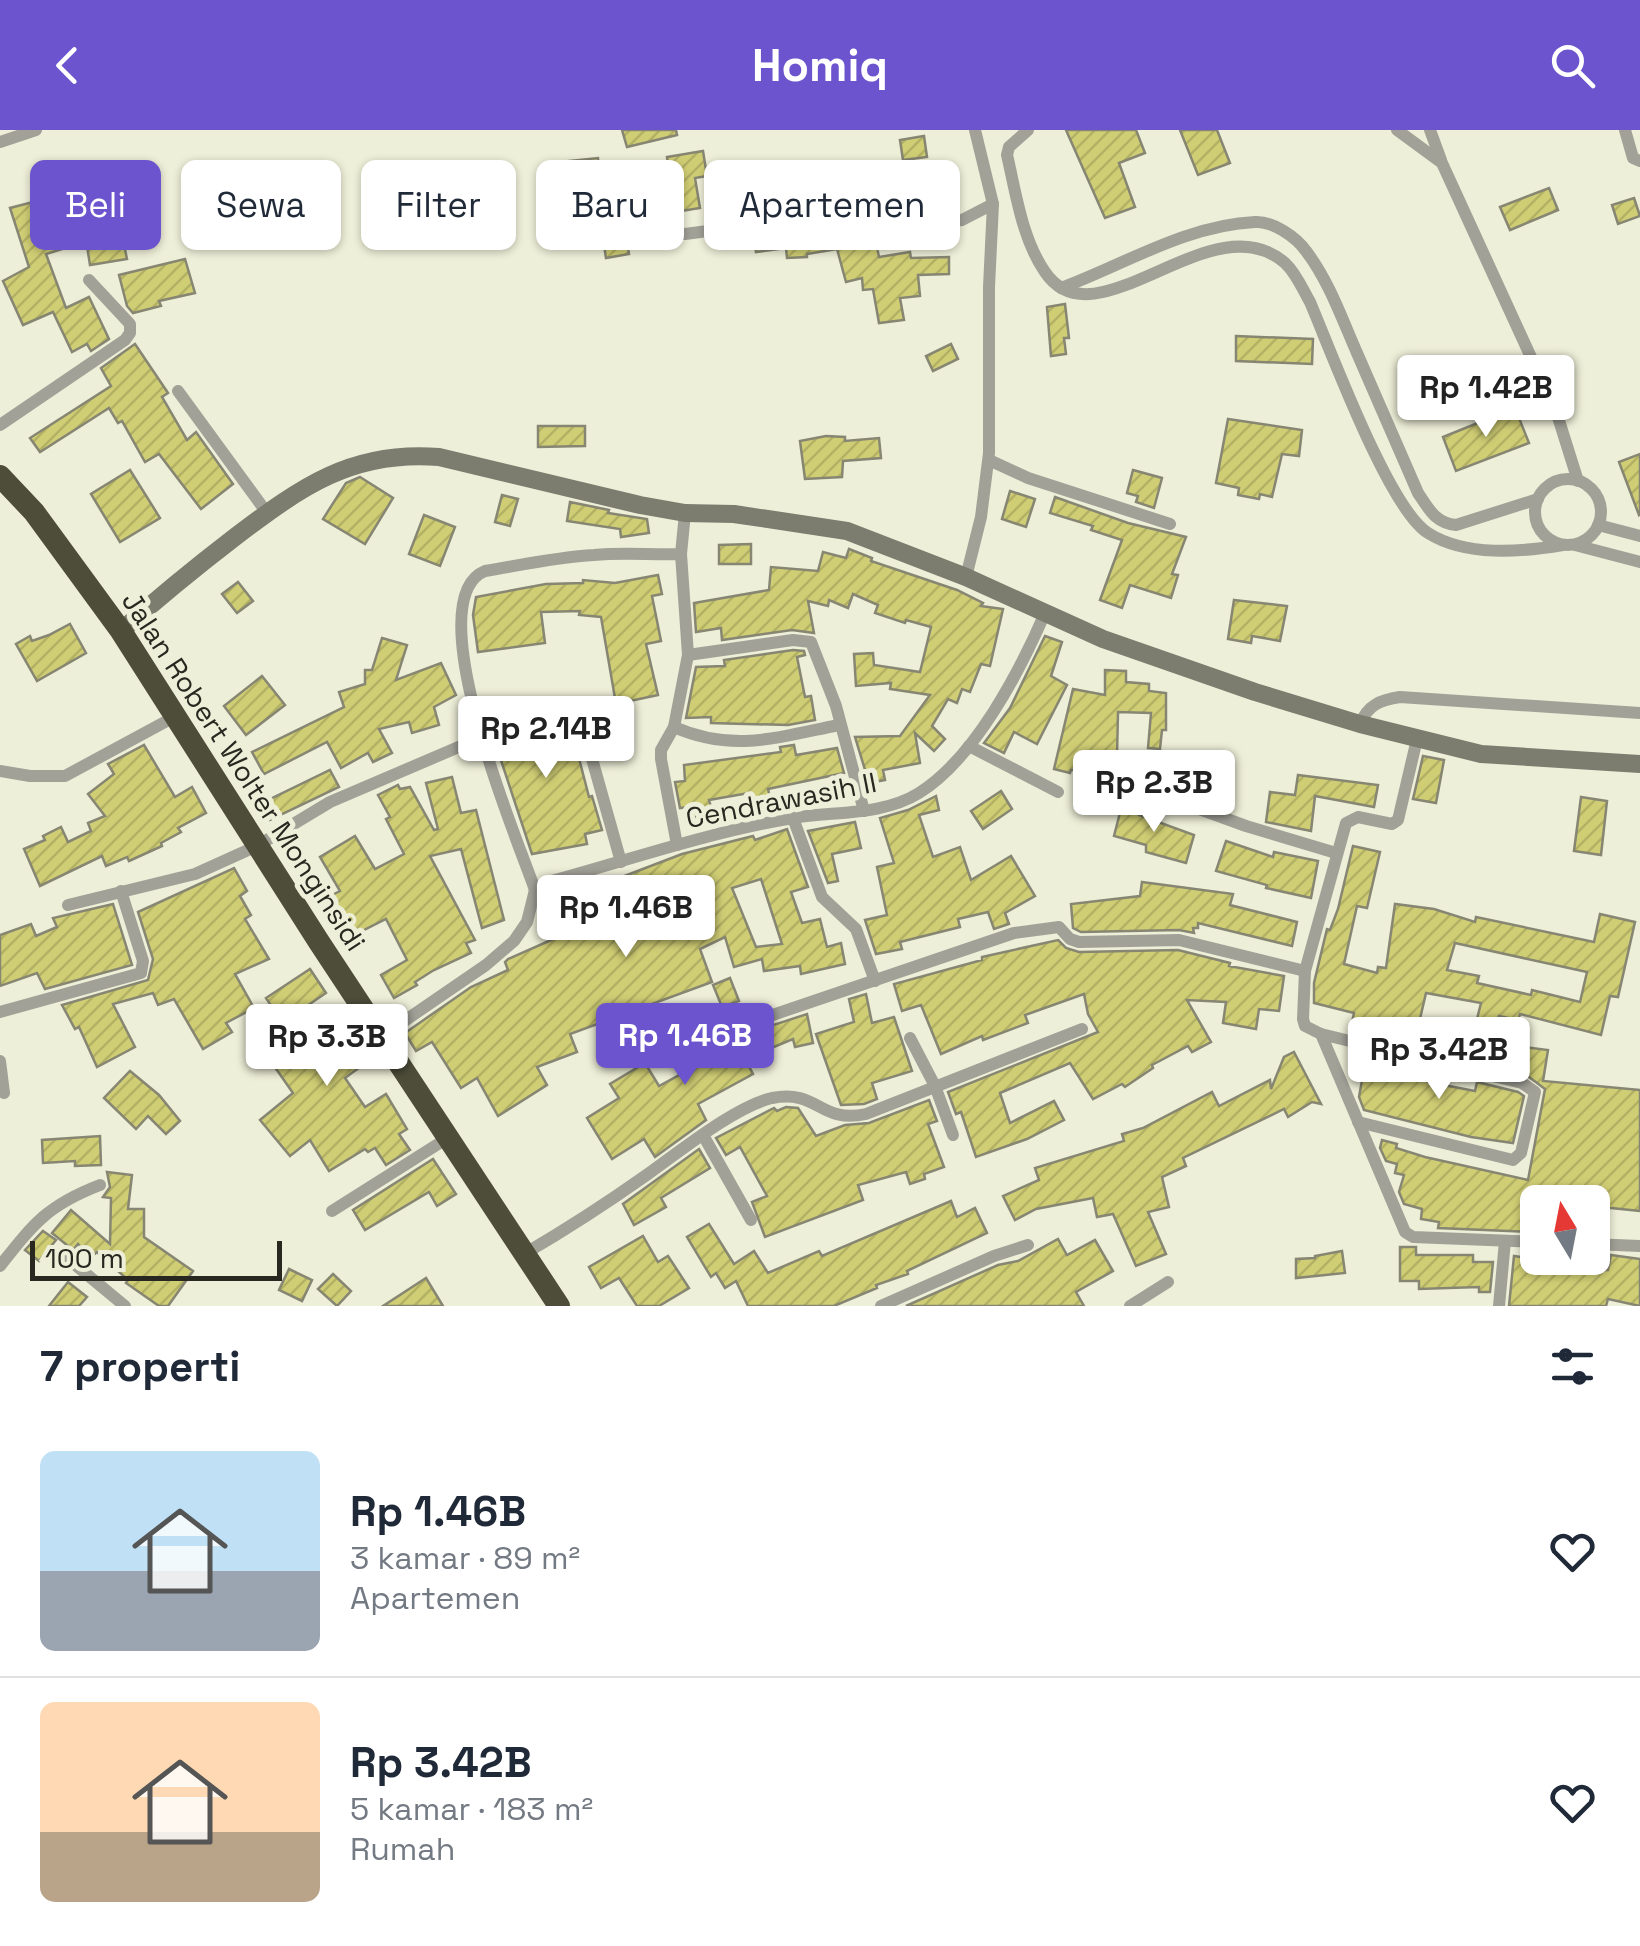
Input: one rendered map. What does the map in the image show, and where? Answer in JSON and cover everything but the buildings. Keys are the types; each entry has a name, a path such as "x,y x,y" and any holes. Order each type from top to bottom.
{"highway":[{"name":"Jalan Robert Wolter Monginsidi","path":"0,476 34,512 121,631 446,1138 559,1306"}],"street":[{"path":"0,142 36,130"},
{"path":"966,577 981,517 988,460 993,204 975,130"},
{"path":"1028,130 1009,147 1007,155 1030,243 1046,274 1061,288 1090,296 1212,250 1230,246 1258,248 1286,264 1310,302 1390,484 1418,526 1447,542 1482,550 1536,550 1568,545 1587,539 1598,525 1598,500 1590,488 1578,481 1552,484 1538,500 1535,514 1539,528 1549,540 1568,545 1640,562"},
{"path":"1398,130 1442,163"},
{"path":"1430,130 1557,414 1578,481"},
{"path":"1625,130 1633,158 1640,160"},
{"path":"685,234 799,219 820,220 864,234 962,220 993,204"},
{"path":"1061,288 1173,241 1259,221 1288,234 1305,249 1332,294 1418,493 1432,514 1442,524 1456,525 1538,500"},
{"path":"1227,226 1230,246"},
{"path":"0,425 125,340 130,332 130,324 89,280"},
{"path":"1310,302 1332,294"},
{"path":"178,390 266,513"},
{"path":"121,631 266,513 318,479 371,460 412,455 685,513 734,514 847,531 1175,666 1360,724 1480,754 1640,764"},
{"path":"988,460 1028,478 1170,524"},
{"path":"677,845 661,760 674,727 688,655 681,554 685,513"},
{"path":"1598,525 1640,536"},
{"path":"380,1036 514,942 527,922 536,890 464,675 459,637 467,586 475,575 551,558 681,554"},
{"name":"Cendrawasih II","path":"536,890 548,882 677,845 793,818 864,811 915,796 940,777 969,746 1010,685 1045,613"},
{"path":"688,655 808,640 819,656 864,811"},
{"path":"1360,724 1365,712 1381,700 1400,697 1640,713"},
{"path":"0,771 65,776 176,716"},
{"path":"674,727 694,736 744,743 839,725"},
{"path":"68,905 195,874 257,846 330,802 482,737"},
{"path":"1358,1122 1514,1160 1521,1153 1534,1092 1528,1085 1320,1034 1305,1026 1303,1020 1305,970 1346,823 1358,817 1392,824 1398,820 1418,739"},
{"path":"587,741 621,862"},
{"path":"969,746 1058,792"},
{"path":"1150,790 1246,826 1336,852"},
{"path":"793,818 822,898 856,929 876,981"},
{"path":"0,1012 140,972 144,961 121,890"},
{"path":"746,1024 1014,934 1058,927 1079,942 1178,940 1305,970"},
{"path":"524,1254 754,1106 778,1097 810,1099 834,1116 851,1117 1082,1029"},
{"path":"1320,1034 1405,1232 1413,1237 1520,1242"},
{"path":"910,1038 953,1135"},
{"path":"0,1060 4,1094"},
{"path":"704,1136 751,1220"},
{"path":"332,1211 446,1138"},
{"path":"0,1266 48,1210 66,1198 100,1185"},
{"path":"1499,1306 1504,1242"},
{"path":"880,1306 1028,1244"},
{"path":"1610,1245 1640,1246"},
{"path":"67,1258 125,1306"},
{"path":"1130,1306 1168,1282"}]}
